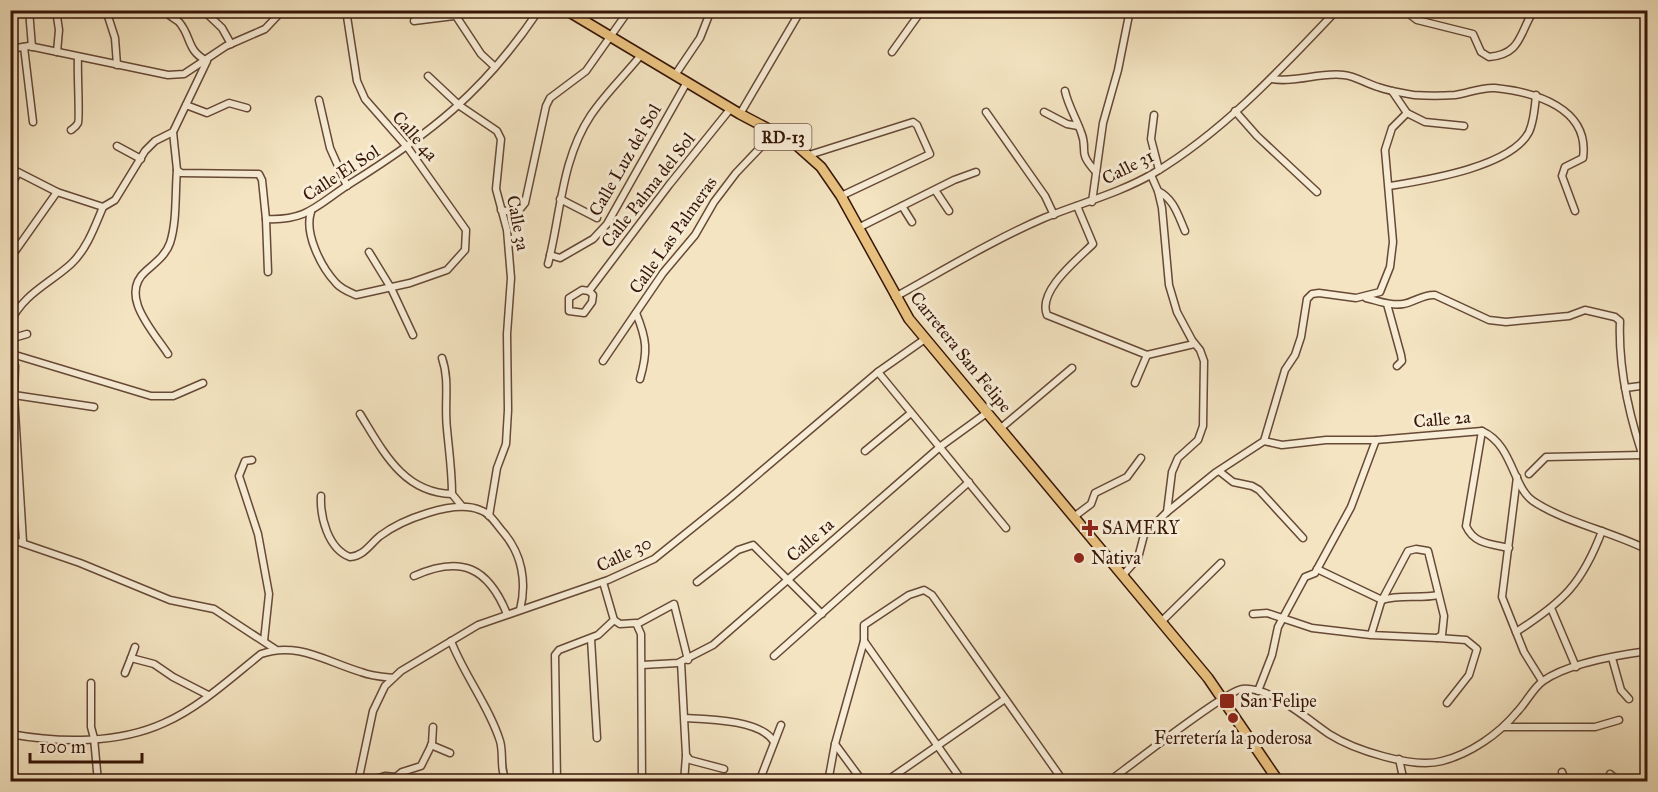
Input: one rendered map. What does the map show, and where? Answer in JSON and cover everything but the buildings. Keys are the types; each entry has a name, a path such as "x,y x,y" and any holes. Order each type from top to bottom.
{"main road":[{"name":"Carretera San Felipe","path":"566,10 641,56 775,132 809,155 821,167 841,196 895,297 925,339 1208,678 1279,782"}],"street":[{"path":"29,10 32,47"},
{"path":"56,10 57,52"},
{"path":"106,10 116,38 117,65"},
{"path":"163,10 182,26 195,55 207,61"},
{"path":"203,10 222,28 231,44"},
{"path":"11,48 32,47 168,75 184,74 231,44 265,29 283,10"},
{"name":"Calle 4a","path":"346,10 357,81 365,99 408,148 466,230 465,250 447,270 391,288"},
{"name":"Calle El Sol","path":"266,219 289,219 310,212 346,186 408,148 460,106 518,42 538,10"},
{"path":"501,210 514,214 521,211 530,185 546,106 550,98 586,71 629,10"},
{"path":"675,75 700,38 711,10"},
{"name":"Calle Palma del Sol","path":"589,291 669,185 736,111 801,10"},
{"path":"892,52 922,10"},
{"path":"1092,202 1103,123 1119,70 1130,10"},
{"name":"Calle 31","path":"895,297 1054,215 1092,202 1159,170 1198,142 1272,79 1337,10"},
{"path":"1404,10 1417,20 1473,34 1481,52 1490,57 1505,53 1518,44 1534,10"},
{"path":"1481,10 1505,10"},
{"path":"414,21 453,13 481,54 495,67"},
{"path":"24,47 33,122"},
{"path":"548,264 567,170 591,114 641,56"},
{"path":"71,130 77,126 79,116 76,79 78,57"},
{"path":"168,354 139,310 134,287 140,276 164,255 171,242 177,170 173,132 207,61"},
{"path":"1272,79 1289,82 1346,75 1392,91 1415,95 1455,94 1495,88 1536,95 1558,104 1572,117 1582,135 1583,158 1565,167 1562,176 1575,211"},
{"name":"Calle 3a","path":"428,76 460,106 497,131 501,140 496,189 509,241 510,302 507,334 509,390 506,444 497,468 489,516"},
{"name":"Calle Luz del Sol","path":"550,255 560,258 593,239 607,224 687,82"},
{"path":"1065,91 1078,126 1085,160 1096,172"},
{"path":"1392,91 1407,113 1425,122 1464,126"},
{"path":"1390,186 1433,179 1490,162 1523,142 1530,130 1536,95"},
{"path":"319,100 330,148 346,186"},
{"path":"186,105 207,113 229,103 247,108"},
{"path":"1235,111 1257,136 1317,192"},
{"path":"986,112 1040,188 1054,215"},
{"path":"1044,112 1067,124 1078,126"},
{"path":"1362,297 1380,292 1390,267 1393,242 1390,186 1385,150 1392,128 1407,113"},
{"path":"1154,114 1151,139 1159,170"},
{"path":"809,155 913,122 917,125 931,150 930,154 841,196"},
{"path":"10,322 31,294 72,264 83,250 103,207 115,200 155,141 173,132"},
{"name":"Calle Las Palmeras","path":"603,361 663,273 695,235 714,202 736,173 775,132"},
{"path":"117,146 141,159"},
{"path":"10,168 57,192 103,207"},
{"path":"177,170 181,174 259,174 262,180 266,219 268,272"},
{"path":"858,228 954,180 976,172"},
{"path":"10,187 18,173"},
{"path":"1151,175 1158,191 1167,246 1169,285 1178,312 1194,344 1200,350 1203,361 1203,426 1198,440 1178,458 1172,472 1167,512"},
{"path":"935,190 948,211"},
{"path":"1158,191 1167,196 1173,204 1185,231"},
{"path":"11,257 57,192"},
{"path":"560,199 597,218"},
{"path":"902,206 912,222"},
{"path":"1077,206 1093,244 1060,276 1049,294 1046,313 1148,355 1194,344"},
{"path":"310,212 308,226 312,238 336,283 356,295 391,288"},
{"path":"369,252 391,288 412,335"},
{"path":"582,290 589,291 592,295 592,302 588,309 578,313 569,311 569,298 582,290"},
{"path":"1123,575 1138,558 1144,535 1167,512 1219,471 1264,441 1285,370 1295,355 1301,337 1308,299 1312,294 1362,297 1387,304 1406,304 1427,294 1448,300 1490,320 1506,322 1569,316 1585,310 1615,317 1620,321 1619,348 1625,388 1647,471"},
{"path":"1387,304 1402,361 1396,366"},
{"path":"636,313 644,334 647,352 640,379"},
{"path":"10,339 27,334"},
{"name":"Calle 30","path":"358,782 373,711 385,686 393,678 478,625 638,568 673,545 878,372 925,339"},
{"path":"11,352 151,396 173,396 203,383"},
{"path":"11,352 15,366 13,440 22,542"},
{"path":"1135,383 1148,355"},
{"path":"442,358 447,374 445,399 453,463 452,494 461,505"},
{"path":"1001,428 1072,368"},
{"path":"878,372 1006,528"},
{"path":"1625,388 1647,385"},
{"path":"14,396 46,398 94,407"},
{"name":"Calle 1a","path":"642,665 685,661 713,645 941,446 988,412"},
{"path":"865,450 911,413"},
{"path":"360,414 392,466 404,476 437,494 452,494"},
{"path":"1482,431 1466,526 1476,540 1509,548"},
{"name":"Calle 2a","path":"1264,441 1282,445 1326,440 1376,441 1482,431 1491,435 1498,444 1530,499 1647,550"},
{"path":"1258,691 1283,618 1305,577 1315,573 1351,507 1376,441"},
{"path":"1529,474 1546,457 1642,455"},
{"path":"1074,516 1091,504 1095,493 1127,477 1142,458"},
{"path":"252,460 245,461 239,476 258,534 269,594 264,641"},
{"path":"1219,471 1233,483 1252,486 1259,490 1303,538"},
{"path":"1517,476 1502,597 1516,632 1542,681"},
{"path":"774,656 969,482"},
{"path":"321,496 322,517 329,535 350,557 366,550 379,537 400,524 461,505 481,510 514,545 522,573 524,594 520,610"},
{"path":"1516,632 1569,593 1591,562 1602,531"},
{"path":"10,539 171,600 213,609 275,649"},
{"path":"697,582 747,545 759,549 822,614"},
{"path":"1371,635 1382,600 1408,552 1416,549 1428,551 1444,616 1442,635 1437,638"},
{"path":"1162,621 1221,563"},
{"path":"414,576 439,567 453,566 471,569 484,576 495,589 507,614"},
{"path":"1317,569 1382,600 1392,596 1425,598 1438,595"},
{"path":"603,582 614,620 620,624 637,624 674,604 685,661 684,782"},
{"path":"828,782 835,744 864,641 864,625 918,590 924,590 932,595 1064,782"},
{"path":"1551,608 1576,667"},
{"path":"1253,614 1267,613 1312,628 1371,635 1466,640 1477,649 1469,675 1446,703"},
{"path":"556,782 555,655 559,650 591,639 614,620"},
{"path":"637,624 642,638 642,782"},
{"path":"591,639 597,738"},
{"path":"450,641 462,670 498,734 502,769 507,782"},
{"path":"864,641 963,782"},
{"path":"125,673 135,647"},
{"path":"10,735 62,741 126,734 164,723 208,695 261,654 275,649 307,653 363,673 393,678"},
{"path":"1108,782 1221,699 1243,688 1258,691 1292,708 1343,742 1399,759 1424,762 1441,761 1468,750 1504,727 1542,681 1576,667 1647,651"},
{"path":"131,658 154,664 173,677 208,695"},
{"path":"1612,658 1621,690 1629,699"},
{"path":"91,683 90,727 94,738 98,782"},
{"path":"885,782 1005,699"},
{"path":"685,718 728,722 753,728 766,732 774,742"},
{"path":"1504,727 1594,727 1619,720"},
{"path":"759,782 781,725"},
{"path":"365,782 385,776 396,777 402,772 421,766 432,745 433,727"},
{"path":"835,744 863,782"},
{"path":"432,745 450,753"},
{"path":"686,755 690,760 724,770"},
{"path":"1399,759 1404,782"},
{"path":"1562,772 1566,782"},
{"path":"1610,774 1620,782"}],"place":[{"name":"SAMERY","path":"1090,528"},
{"name":"Nativa","path":"1079,558"},
{"name":"San Felipe","path":"1227,701"},
{"name":"Ferretería la poderosa","path":"1233,718"}]}
